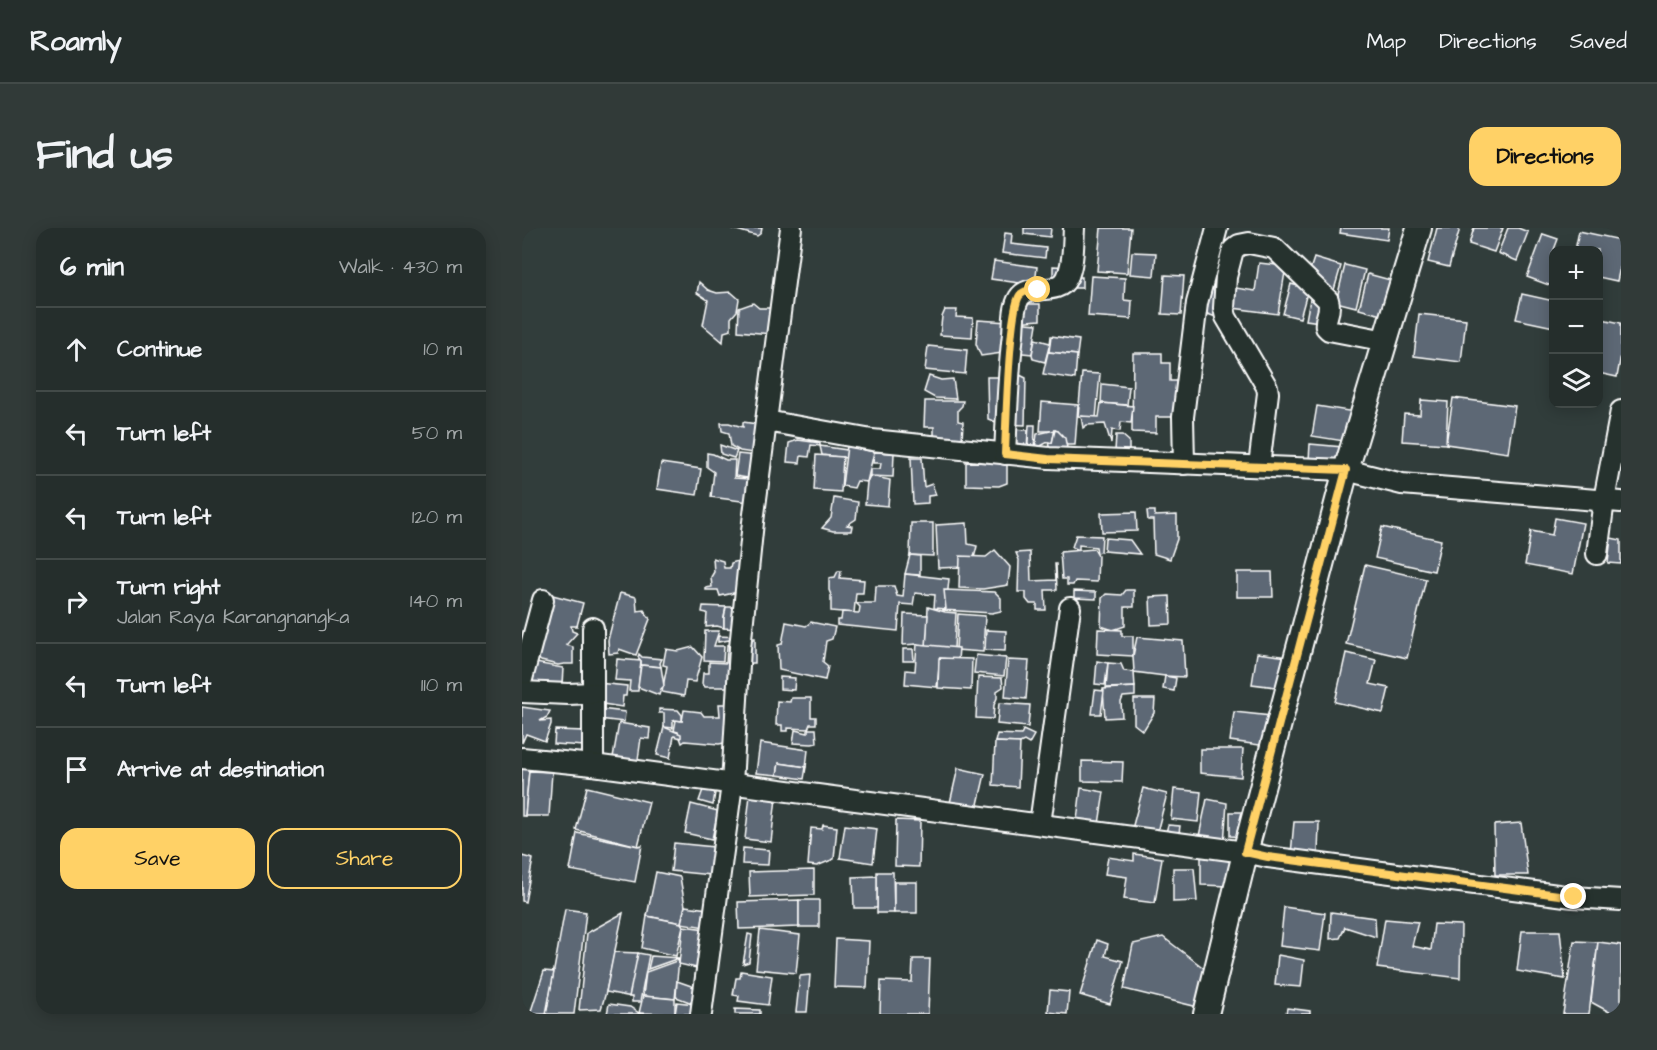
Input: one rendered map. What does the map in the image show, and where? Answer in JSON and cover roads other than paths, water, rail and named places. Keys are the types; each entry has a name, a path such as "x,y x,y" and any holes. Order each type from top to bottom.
{"street":[{"path":"701,1014 732,784 740,648 753,522 791,228"},
{"path":"1005,454 1016,305 1020,295 1026,291 1057,288 1066,281 1070,267 1074,228"},
{"path":"1184,464 1183,417 1197,303 1217,228"},
{"path":"1206,1014 1245,852 1346,470 1419,228"},
{"path":"1259,466 1268,393 1267,387 1226,317 1224,309 1226,277 1233,250 1239,245 1249,243 1274,248 1328,300 1330,309 1325,323 1329,330 1386,341"},
{"path":"1598,554 1612,501 1621,411"},
{"path":"766,421 872,440 1048,459 1346,470 1402,484 1612,501"},
{"path":"522,679 543,600"},
{"path":"1040,824 1070,608"},
{"path":"593,628 593,765"},
{"path":"522,692 593,693"},
{"path":"522,758 593,765 1040,824 1268,857 1574,897 1621,900"}]}
